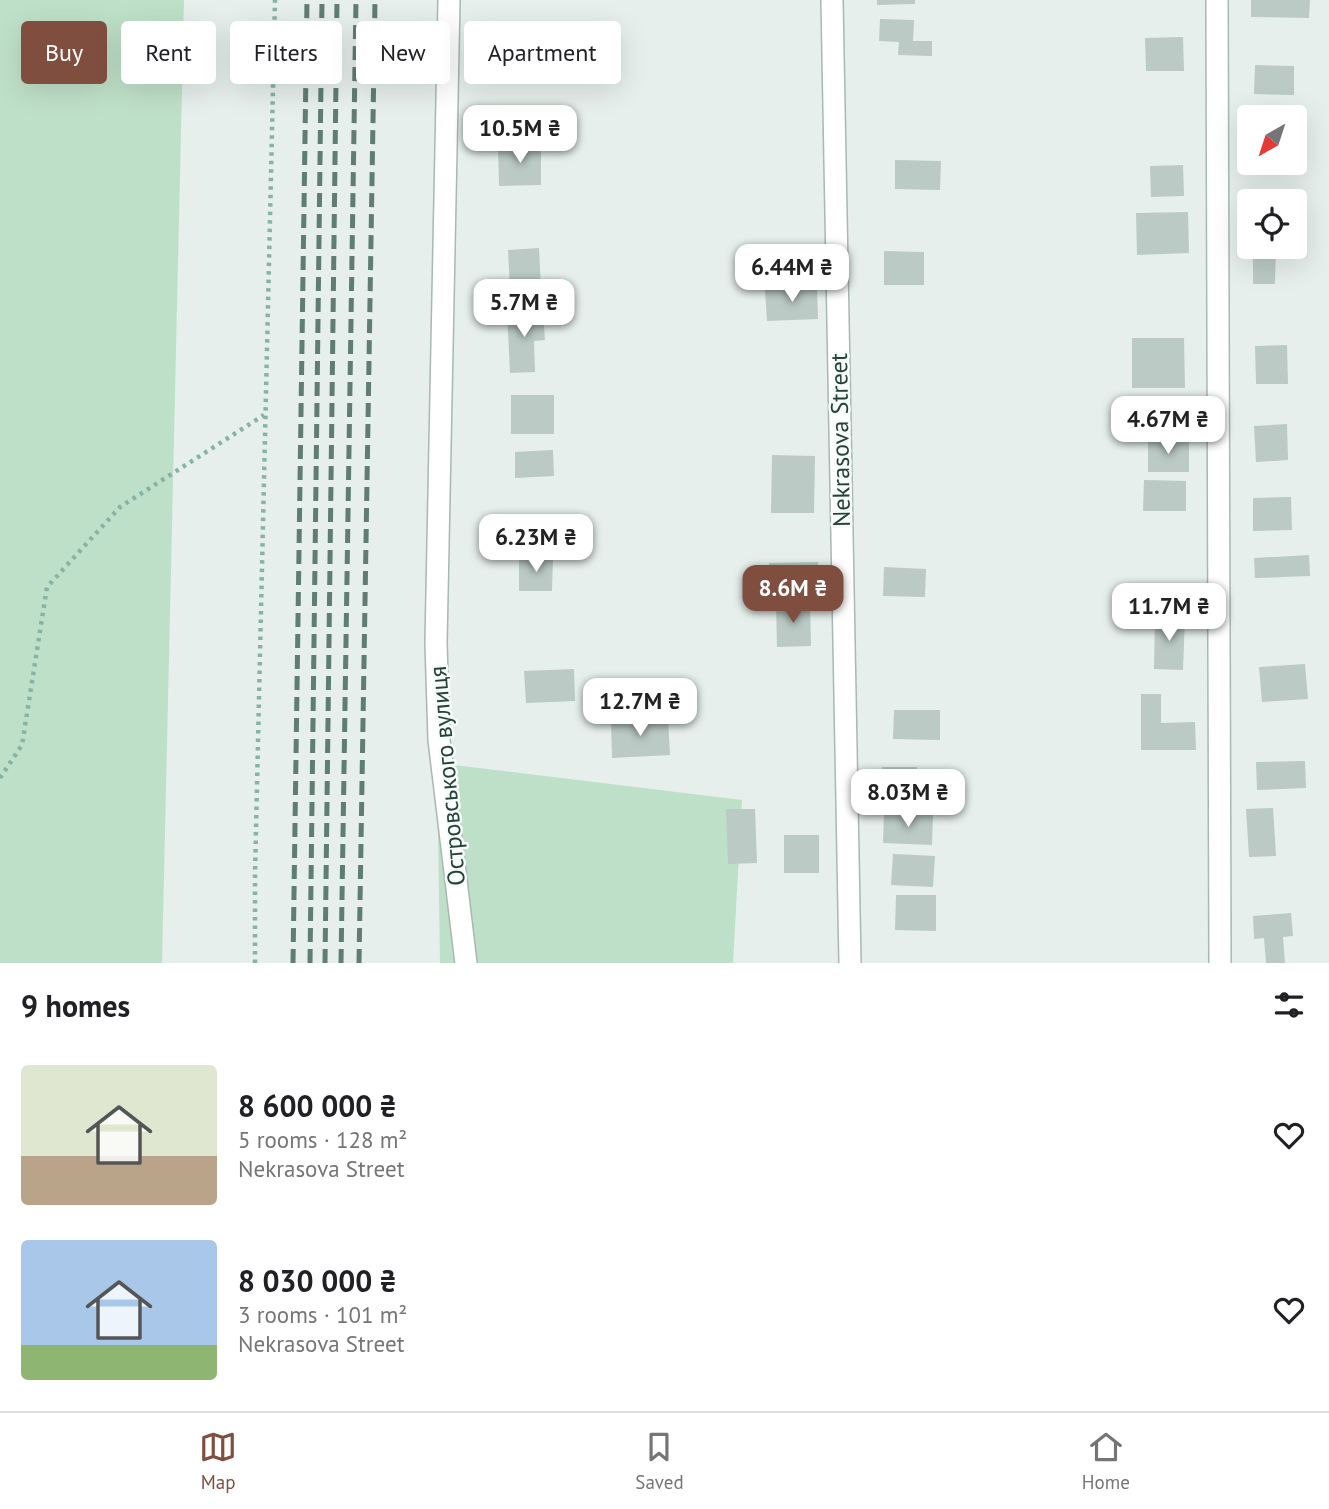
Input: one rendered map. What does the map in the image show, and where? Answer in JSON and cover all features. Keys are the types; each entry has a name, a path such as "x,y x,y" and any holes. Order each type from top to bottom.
{"street":[{"name":"Островського вулиця","path":"449,0 436,643 439,740 466,963"},
{"name":"Nekrasova Street","path":"832,0 850,963"},
{"path":"1217,0 1220,963"}],"path":[{"path":"255,963 264,414 275,0"},
{"path":"0,778 22,745 47,587 120,507 264,414"}],"green space":[{"path":"0,0 184,0 184,21 121,21 121,84 182,84 162,963 0,963"},
{"path":"437,763 742,800 733,963 440,963"}],"building":[{"path":"877,0 915,0 915,4 877,5"},
{"path":"1251,0 1310,0 1309,18 1251,17"},
{"path":"880,19 914,20 913,41 932,41 932,56 898,55 899,42 879,41"},
{"path":"1183,37 1184,71 1146,71 1145,38"},
{"path":"1255,65 1294,66 1294,95 1254,94"},
{"path":"541,145 541,185 499,186 498,146"},
{"path":"895,160 941,161 940,190 895,189"},
{"path":"1183,165 1184,196 1151,197 1150,166"},
{"path":"1188,212 1189,253 1137,255 1136,213"},
{"path":"539,248 541,289 510,290 508,250"},
{"path":"884,251 924,252 924,285 884,285"},
{"path":"1253,259 1276,259 1275,284 1253,284"},
{"path":"817,288 818,319 767,321 765,290"},
{"path":"543,310 545,340 534,341 535,372 510,373 507,312"},
{"path":"1132,338 1184,338 1185,388 1132,388"},
{"path":"1287,345 1288,384 1256,384 1255,346"},
{"path":"511,395 554,395 554,434 511,434"},
{"path":"1287,424 1288,460 1256,462 1254,426"},
{"path":"1148,439 1189,439 1189,472 1148,472"},
{"path":"553,450 554,476 515,478 515,452"},
{"path":"772,455 815,456 814,513 771,513"},
{"path":"1144,480 1186,481 1186,511 1143,511"},
{"path":"1291,497 1292,530 1253,531 1253,498"},
{"path":"1309,555 1310,576 1255,578 1254,558"},
{"path":"519,557 553,558 552,591 519,591"},
{"path":"818,562 819,593 770,594 769,563"},
{"path":"884,567 926,569 925,597 883,596"},
{"path":"810,604 811,646 777,647 776,605"},
{"path":"1155,616 1185,617 1183,670 1154,669"},
{"path":"1305,664 1308,699 1262,702 1259,667"},
{"path":"574,669 575,701 526,703 524,671"},
{"path":"1141,694 1161,694 1161,723 1195,722 1196,750 1141,750"},
{"path":"894,710 940,710 940,740 893,739"},
{"path":"668,718 670,755 612,758 611,721"},
{"path":"1305,761 1306,788 1257,790 1256,762"},
{"path":"882,767 917,767 917,799 882,799"},
{"path":"1273,808 1276,856 1249,857 1246,809"},
{"path":"726,809 755,809 757,863 728,864"},
{"path":"884,813 933,814 932,845 883,843"},
{"path":"784,835 819,835 819,873 784,873"},
{"path":"893,854 935,856 933,887 891,885"},
{"path":"896,895 936,895 936,931 895,930"},
{"path":"1291,913 1293,936 1283,937 1285,963 1266,963 1264,938 1254,939 1253,916"}],"railway":[{"path":"293,963 307,0"},
{"path":"310,963 322,0"},
{"path":"325,963 337,0"},
{"path":"341,963 356,0"},
{"path":"359,963 375,0"}]}
